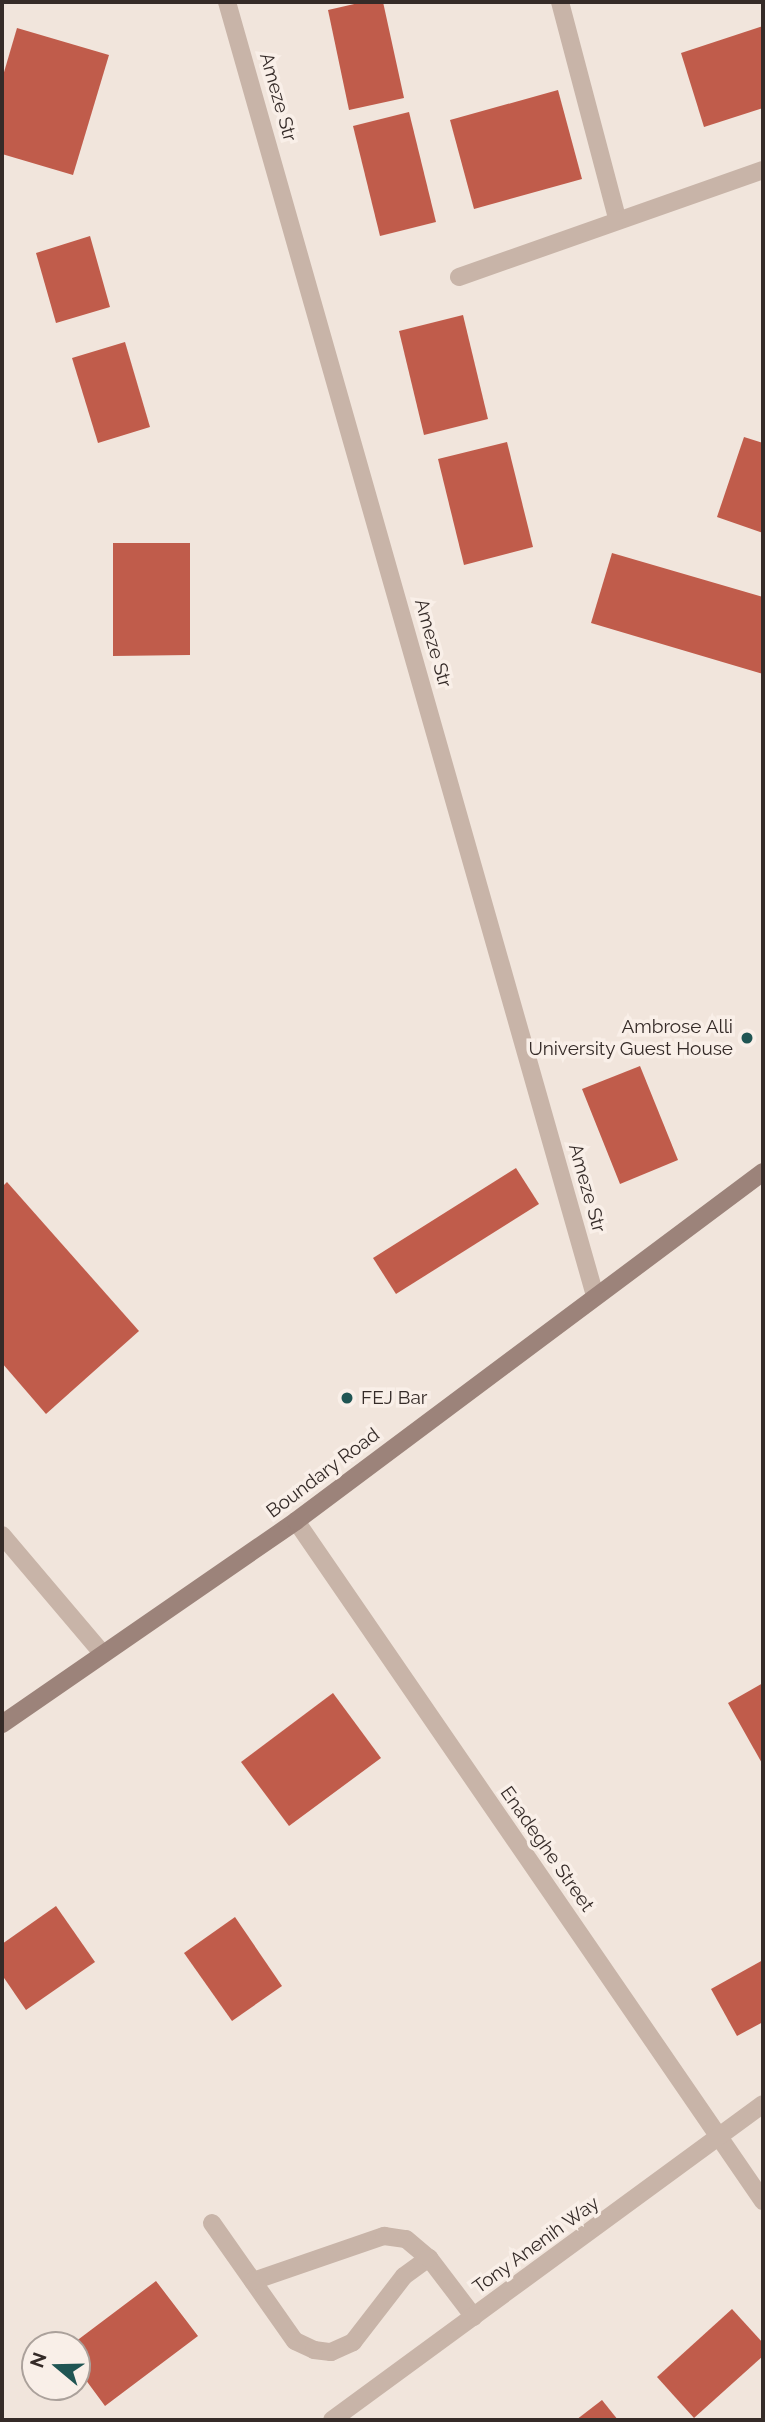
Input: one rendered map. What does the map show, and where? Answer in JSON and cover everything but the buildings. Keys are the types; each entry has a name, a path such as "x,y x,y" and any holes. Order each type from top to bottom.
{"street":[{"name":"Ameze Str","path":"228,2 595,1296"},
{"path":"560,2 617,218"},
{"path":"460,277 617,218 763,170"},
{"name":"Boundary Road","path":"2,1724 296,1521 763,1172"},
{"name":"Enadeghe Street","path":"296,1521 763,2201"},
{"path":"2,1535 103,1654"},
{"name":"Tony Anenih Way","path":"332,2420 763,2104"},
{"path":"212,2223 295,2341 331,2352 353,2342 404,2276 429,2258"},
{"path":"253,2281 384,2236 406,2239 429,2258 474,2317"}],"place":[{"name":"Ambrose Alli University Guest House","path":"747,1038"},
{"name":"FEJ Bar","path":"347,1398"}]}
